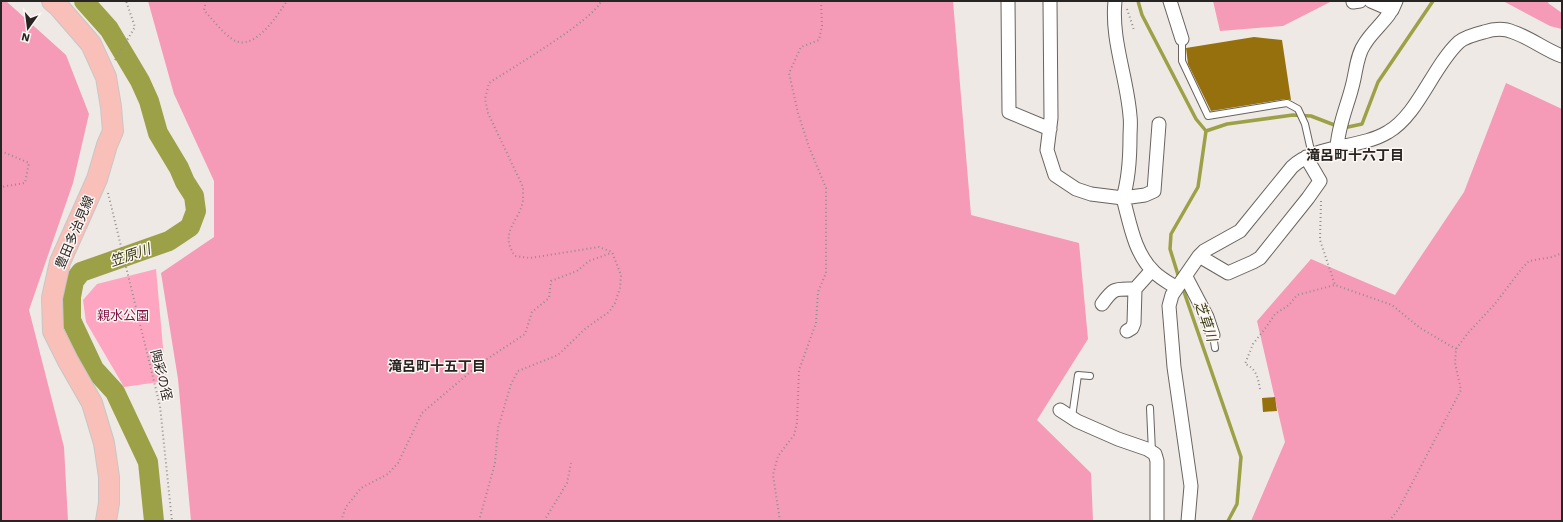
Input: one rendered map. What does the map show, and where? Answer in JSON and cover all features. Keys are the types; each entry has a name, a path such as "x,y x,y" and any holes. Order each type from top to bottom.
{"main road":[{"name":"豊田多治見線","path":"52,1 91,44 106,77 111,108 113,131 107,145 97,179 60,262 52,298 53,331 92,403 104,443 109,477 106,521"}],"street":[{"path":"1008,1 1009,112 1050,129"},
{"path":"1050,1 1050,129 1047,150 1055,176 1076,189 1091,194 1123,198 1145,195 1154,191 1159,124"},
{"path":"1170,1 1182,39"},
{"path":"1337,148 1340,126 1353,85 1362,46 1372,32 1387,18 1394,6 1370,1"},
{"path":"1120,4 1114,20 1116,40 1130,116 1128,183 1123,198 1134,240 1152,270 1177,288"},
{"path":"1188,521 1191,486 1176,382 1169,306 1172,295 1199,256 1204,251 1240,231 1298,161 1309,156 1374,139 1388,133 1400,124 1446,56 1460,41 1478,33 1495,29 1513,31 1562,56"},
{"path":"1199,256 1228,272 1260,258 1320,181 1309,156"},
{"path":"1127,331 1132,328 1134,323 1135,289 1152,270"},
{"path":"1186,276 1207,317 1214,342"},
{"path":"1102,304 1110,292 1116,289 1135,289"},
{"path":"1060,410 1118,439 1147,449 1155,454 1157,461 1157,521"}],"lane":[{"path":"1182,39 1182,61 1208,116 1287,103 1298,110 1305,124 1309,156"},
{"path":"1072,417 1078,375 1090,376"},
{"path":"1150,408 1152,452"}],"path":[{"path":"113,64 135,27 126,1"},
{"path":"206,1 204,10 232,39 241,43 254,40 278,15 287,1"},
{"path":"479,521 495,463 498,428 510,384 518,372 558,355 586,328 609,312 615,303 620,288 621,275 612,252 599,247 530,258 515,256 510,248 508,233 523,201 523,187 488,113 485,99 489,83 531,57 587,17 601,1"},
{"path":"780,521 773,475 778,456 794,435 799,370 816,323 818,292 826,273 826,188 798,113 789,72 801,47 819,40 822,26 821,1"},
{"path":"1120,4 1134,30"},
{"path":"1,151 29,163 25,183 1,187"},
{"path":"1321,205 1320,240 1335,285"},
{"name":"陶彩の径","path":"118,236 160,406 172,521"},
{"path":"341,521 346,507 362,488 388,474 398,463 422,413 481,363 525,334 532,312 549,298 551,281 577,271 589,261 612,252"},
{"path":"1389,521 1398,510 1460,390 1455,363 1456,349 1529,261 1552,257 1562,253"},
{"path":"1260,389 1257,374 1250,366 1245,364 1253,344 1274,314 1289,305 1297,295 1335,285 1392,305 1420,328 1456,349"},
{"path":"544,521 567,484 571,463"}],"green space":[{"name":"親水公園","path":"156,269 166,381 124,387 86,322 83,300 97,284"}],"shaded area":[{"path":"1,1 6,1 66,55 89,114 73,183 29,310 64,447 68,521 1,521"},
{"path":"148,1 953,1 971,215 1079,243 1088,339 1037,420 1091,473 1093,521 191,521 178,379 161,273 214,237 214,181 174,94"},
{"path":"1213,1 1332,1 1283,26 1220,31"},
{"path":"1503,1 1549,1 1548,3 1562,13 1562,29 1550,26"},
{"path":"1506,83 1562,109 1562,521 1251,521 1285,442 1257,321 1311,259 1395,295 1464,192"}],"building":[{"path":"1254,37 1282,40 1291,100 1286,99 1211,111 1188,64 1186,48"},
{"path":"1275,397 1277,411 1263,412 1262,398"}],"waterway":[{"name":"笠原川","path":"84,1 109,29 140,81 149,101 158,133 194,196 196,211 190,227 169,241 81,272 74,281 71,297 71,320 94,369 115,392 148,462 154,521"},
{"path":"1138,1 1142,15 1196,119 1206,131"},
{"path":"1343,126 1348,127 1362,124 1378,82 1433,1"},
{"path":"1206,131 1227,124 1293,115 1311,116 1337,126"},
{"name":"芝草川","path":"1179,278 1170,249 1171,234 1198,187 1206,131"},
{"name":"芝草川","path":"1182,286 1241,457 1237,504 1228,521"}],"district":[{"name":"滝呂町十六丁目","path":"1355,155"},
{"name":"滝呂町十五丁目","path":"437,366"}]}
